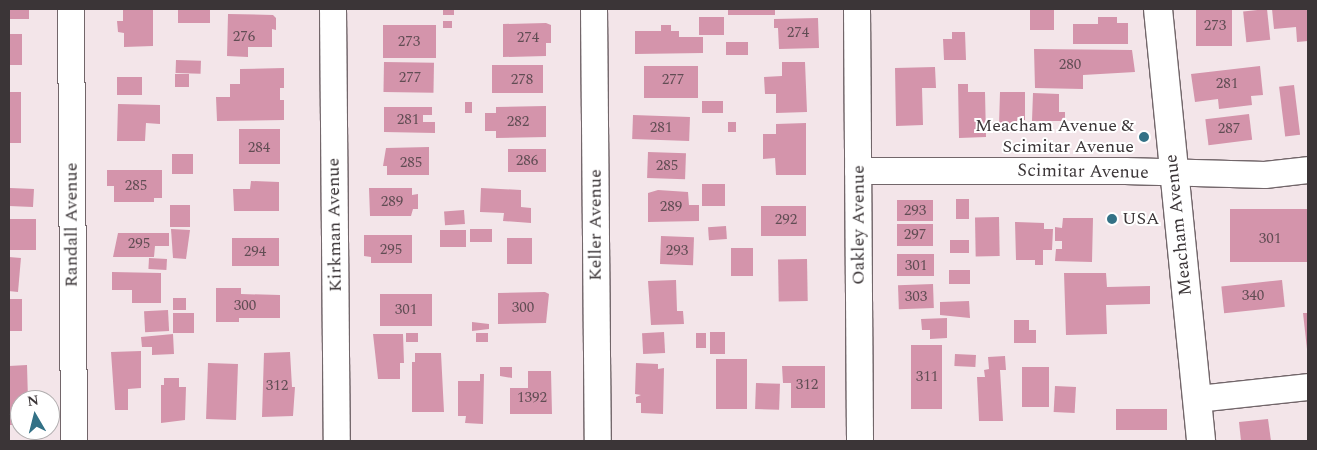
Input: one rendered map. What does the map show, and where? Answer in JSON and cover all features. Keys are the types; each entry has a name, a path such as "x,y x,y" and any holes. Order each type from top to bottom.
{"main road":[{"name":"Meacham Avenue","path":"1158,9 1201,441"}],"street":[{"name":"Randall Avenue","path":"70,9 74,441"},
{"name":"Kirkman Avenue","path":"333,9 337,441"},
{"name":"Keller Avenue","path":"594,9 598,441"},
{"name":"Oakley Avenue","path":"857,9 860,441"},
{"name":"Scimitar Avenue","path":"858,171 1265,175 1308,170"},
{"path":"1198,399 1308,387"}],"building":[{"path":"9,9 29,9 29,19 9,19"},
{"path":"123,9 153,9 153,46 124,47 124,33 118,32 117,21 123,21"},
{"path":"178,9 210,9 210,23 178,23"},
{"path":"443,9 454,9 454,15 443,15"},
{"path":"728,9 775,9 775,15 728,15"},
{"path":"1030,9 1054,9 1054,30 1030,30"},
{"path":"1196,9 1232,9 1232,46 1196,46"},
{"path":"1267,9 1270,40 1246,42 1243,12"},
{"path":"1272,9 1308,9 1308,41 1297,42 1296,27 1274,29"},
{"path":"228,14 273,15 276,18 276,30 272,29 272,47 248,47 248,57 227,56"},
{"path":"699,17 724,17 724,35 699,35"},
{"path":"1098,17 1117,17 1117,23 1128,23 1128,44 1073,44 1073,24 1098,24"},
{"path":"818,18 819,48 779,49 778,28 774,28 774,19"},
{"path":"443,21 452,21 452,28 443,28"},
{"path":"546,23 551,25 551,43 546,43 546,56 503,57 503,24"},
{"path":"383,25 436,25 436,58 383,58"},
{"path":"661,25 671,25 671,31 679,31 679,37 703,37 703,53 635,54 635,31 661,31"},
{"path":"952,32 965,32 966,60 944,60 943,39 952,39"},
{"path":"9,34 22,34 22,65 9,65"},
{"path":"726,42 748,42 748,55 726,55"},
{"path":"1034,49 1132,50 1135,72 1083,75 1083,89 1035,88"},
{"path":"176,60 201,61 201,74 176,73"},
{"path":"384,62 434,63 433,93 383,92"},
{"path":"782,62 805,62 807,112 776,113 776,94 765,94 764,77 782,76"},
{"path":"492,65 543,65 543,93 492,93"},
{"path":"644,66 698,66 698,98 644,98"},
{"path":"1260,66 1263,95 1251,96 1252,105 1219,109 1218,99 1195,102 1191,74"},
{"path":"935,67 936,88 922,88 923,125 896,126 895,68"},
{"path":"284,68 284,88 280,88 280,100 284,100 284,120 217,121 216,97 230,97 230,84 240,84 240,69"},
{"path":"175,74 189,74 189,87 175,87"},
{"path":"117,77 142,77 142,95 117,95"},
{"path":"958,84 968,84 968,92 985,92 986,137 959,138"},
{"path":"1294,85 1300,135 1285,136 1279,87"},
{"path":"9,92 21,92 21,143 9,143"},
{"path":"1000,92 1025,92 1025,120 1017,120 1017,125 999,125"},
{"path":"1033,93 1059,94 1059,112 1065,112 1065,121 1032,121"},
{"path":"702,101 723,101 723,113 702,113"},
{"path":"465,102 472,102 472,113 465,113"},
{"path":"118,104 160,105 160,124 146,123 145,141 117,141"},
{"path":"546,106 546,137 496,138 496,131 485,131 485,113 496,113 496,107"},
{"path":"384,107 432,107 432,115 423,115 423,122 435,122 435,133 384,132"},
{"path":"1249,114 1252,140 1208,145 1205,119"},
{"path":"633,115 690,117 689,141 632,139"},
{"path":"728,122 736,122 736,132 728,132"},
{"path":"806,123 806,175 776,175 775,158 763,159 763,134 776,134 776,124"},
{"path":"239,129 280,129 280,164 239,164"},
{"path":"429,147 429,175 387,175 387,166 383,166 386,148"},
{"path":"508,149 546,149 546,172 508,172"},
{"path":"648,152 686,153 685,179 647,178"},
{"path":"172,154 193,154 193,174 172,174"},
{"path":"107,170 162,170 162,198 154,198 154,202 114,202 114,186 107,186"},
{"path":"251,181 279,182 279,211 234,211 233,189 250,189"},
{"path":"702,184 725,184 725,206 702,206"},
{"path":"9,185 10,188 34,189 33,207 9,206"},
{"path":"369,188 412,188 412,195 418,194 418,209 413,209 411,216 370,216"},
{"path":"481,188 521,190 521,207 531,208 531,223 503,221 504,213 480,212"},
{"path":"658,190 688,192 689,205 699,205 699,221 648,222 648,193"},
{"path":"956,199 969,199 969,219 956,219"},
{"path":"897,200 933,200 933,221 897,221"},
{"path":"170,205 190,205 190,227 170,227"},
{"path":"761,206 806,206 806,236 761,236"},
{"path":"1230,209 1308,209 1308,262 1230,262"},
{"path":"464,210 465,224 445,225 444,211"},
{"path":"975,217 999,217 1000,256 976,256"},
{"path":"1063,218 1093,218 1092,262 1055,261 1056,249 1062,249 1062,241 1055,241 1055,227 1062,228"},
{"path":"9,219 36,219 36,250 9,250"},
{"path":"1015,222 1044,223 1044,229 1053,229 1052,250 1043,250 1043,265 1035,265 1035,260 1016,260"},
{"path":"897,224 933,224 933,246 897,246"},
{"path":"726,226 727,239 709,240 708,227"},
{"path":"171,229 190,230 186,259 173,258"},
{"path":"470,229 492,229 492,242 470,242"},
{"path":"440,230 466,230 466,247 440,247"},
{"path":"118,233 169,233 169,246 155,246 154,257 113,257"},
{"path":"364,235 412,235 412,263 371,263 371,257 364,256"},
{"path":"661,236 694,237 693,265 660,264"},
{"path":"232,238 279,238 279,266 232,266"},
{"path":"507,238 532,238 532,264 507,264"},
{"path":"950,240 969,240 969,253 950,253"},
{"path":"731,248 753,248 753,276 731,276"},
{"path":"897,254 934,254 934,276 897,276"},
{"path":"9,257 21,258 18,292 9,291"},
{"path":"149,258 167,259 166,270 148,269"},
{"path":"807,259 808,301 779,301 778,260"},
{"path":"949,270 970,270 970,284 949,284"},
{"path":"112,272 161,273 161,303 132,303 132,290 112,290"},
{"path":"1064,273 1106,273 1107,287 1150,286 1150,304 1106,305 1107,334 1066,335"},
{"path":"676,280 677,311 683,311 684,324 651,325 648,281"},
{"path":"1282,280 1285,307 1224,313 1221,286"},
{"path":"933,284 934,308 899,309 898,285"},
{"path":"216,288 241,288 241,294 280,295 280,318 239,318 239,322 216,322"},
{"path":"545,292 549,294 546,323 498,324 498,293"},
{"path":"380,294 432,294 432,326 380,326"},
{"path":"173,298 186,298 186,310 173,310"},
{"path":"9,299 22,299 22,331 9,331"},
{"path":"969,301 970,318 940,315 940,302"},
{"path":"168,310 169,331 145,332 144,311"},
{"path":"173,313 194,313 194,333 173,333"},
{"path":"1303,313 1308,313 1308,349 1307,349"},
{"path":"947,318 947,338 930,339 930,330 922,330 921,319"},
{"path":"1014,320 1029,320 1029,330 1036,330 1036,343 1014,343"},
{"path":"472,322 489,324 489,329 472,331"},
{"path":"664,332 665,353 643,354 642,333"},
{"path":"710,332 725,332 725,354 710,354"},
{"path":"406,333 418,333 418,342 406,342"},
{"path":"476,333 488,333 488,342 476,342"},
{"path":"696,333 706,333 706,348 696,348"},
{"path":"173,334 174,354 152,355 152,347 142,347 141,337"},
{"path":"373,334 403,334 404,363 400,363 400,379 378,379"},
{"path":"911,345 942,345 942,409 911,409"},
{"path":"141,351 141,388 128,389 128,410 115,410 111,352"},
{"path":"290,352 292,387 295,387 293,416 262,417 264,353"},
{"path":"415,353 441,353 444,412 412,412 412,362 415,362"},
{"path":"955,354 976,355 975,367 954,366"},
{"path":"1005,356 1006,370 1000,370 1003,421 979,421 977,377 985,377 984,370 989,369 988,357"},
{"path":"716,359 747,359 747,409 716,409"},
{"path":"208,363 238,364 236,420 206,419"},
{"path":"636,363 658,364 658,369 664,368 663,414 641,413 641,403 636,403 636,397 641,395 635,394"},
{"path":"27,365 28,390 10,390 10,425 9,425 9,366"},
{"path":"782,366 825,366 825,408 791,408 791,383 783,383"},
{"path":"500,367 512,367 512,378 500,376"},
{"path":"1022,367 1049,367 1049,407 1022,407"},
{"path":"528,371 551,371 552,414 510,414 510,388 528,388"},
{"path":"480,374 484,374 483,424 465,423 466,416 458,416 458,381 480,381"},
{"path":"164,378 179,378 179,387 186,387 185,420 161,423 161,385 164,385"},
{"path":"756,383 780,384 779,410 755,409"},
{"path":"1055,386 1076,387 1075,413 1054,412"},
{"path":"1116,409 1167,409 1167,430 1116,430"},
{"path":"1268,419 1271,441 1241,441 1239,422"}],"place":[{"name":"Meacham Avenue & Scimitar Avenue","path":"1144,137"},
{"name":"USA","path":"1112,219"}]}
